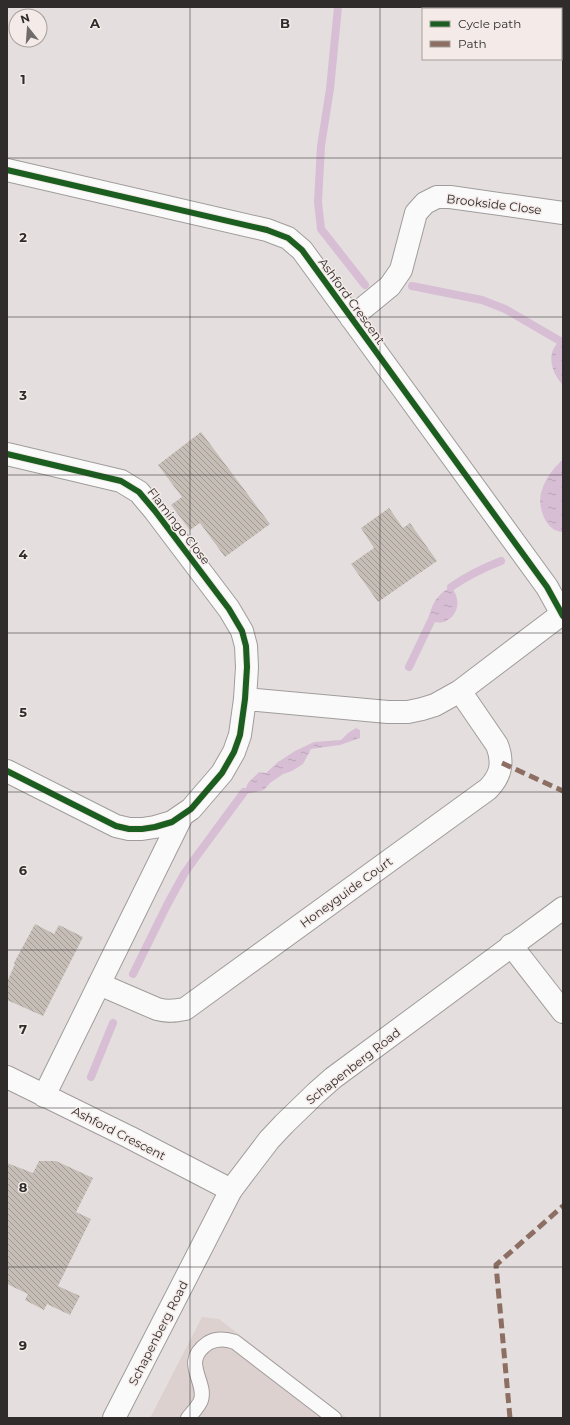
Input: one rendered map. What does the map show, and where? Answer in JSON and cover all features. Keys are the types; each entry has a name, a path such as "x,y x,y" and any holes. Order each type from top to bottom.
{"street":[{"name":"Ashford Crescent","path":"7,170 267,230 288,238 302,250 547,587 563,614"},
{"name":"Brookside Close","path":"351,318 390,286 401,270 416,213 425,203 437,197 450,197 563,213"},
{"name":"Flamingo Close","path":"7,454 121,481 139,492 225,603 242,631 246,646 248,667 240,735 234,752 222,773 191,809 182,816"},
{"path":"245,699 388,712 408,712 435,705 460,691 563,614"},
{"name":"Honeyguide Court","path":"99,984 166,1012 185,1009 488,789 496,782 500,772 502,762 501,754 498,745 460,691"},
{"path":"7,771 116,826 129,829 155,827 172,822 182,816"},
{"path":"44,1096 182,816"},
{"name":"Schapenberg Road","path":"114,1418 231,1190 269,1140 333,1078 563,908"},
{"path":"511,945 563,1012"},
{"name":"Ashford Crescent","path":"7,1078 128,1137 231,1190"}],"lane":[{"path":"188,1418 201,1401 201,1388 195,1366 197,1356 203,1347 218,1339 227,1339 235,1342 334,1418"}],"shaded area":[{"path":"202,1317 219,1319 347,1418 150,1418"}],"water":[{"path":"563,339 563,385 555,374 551,361 557,343"},
{"path":"563,459 563,532 557,531 547,522 541,509 540,496 548,477 553,469"},
{"path":"451,587 456,594 457,602 453,615 449,620 442,622 435,622 428,619 438,596"},
{"path":"356,728 360,730 360,738 340,745 311,749 303,764 292,771 283,774 270,783 264,790 246,794 244,792 248,783 259,772 266,773 278,762 295,751 314,742 341,740"}],"building":[{"path":"201,432 270,524 225,557 200,523 190,530 171,505 182,497 158,465"},
{"path":"389,508 403,528 410,523 437,561 378,602 351,564 374,548 361,528"},
{"path":"35,924 54,934 59,925 83,937 43,1016 7,1000 7,982 15,964 14,963"},
{"path":"39,1161 56,1161 93,1178 76,1212 91,1219 58,1286 80,1296 70,1315 47,1304 44,1310 25,1300 28,1294 7,1284 7,1163 33,1173"}],"waterway":[{"path":"338,7 330,89 321,146 318,202 321,229 365,285"},
{"path":"412,286 482,300 505,309 560,341"},
{"path":"451,587 475,572 501,561"},
{"path":"409,667 431,621"},
{"path":"133,974 184,874 244,792"},
{"path":"91,1077 113,1023"}],"marked path":[{"path":"502,763 563,791"},
{"path":"510,1418 496,1265 563,1206"}],"cycle path":[{"path":"7,170 267,230 288,238 302,250 547,587 563,616"},
{"path":"7,454 121,481 139,492 229,609 242,631 246,646 247,667 245,699 240,735 234,752 222,773 191,809 172,822 142,829 129,829 116,826 7,771"}]}
